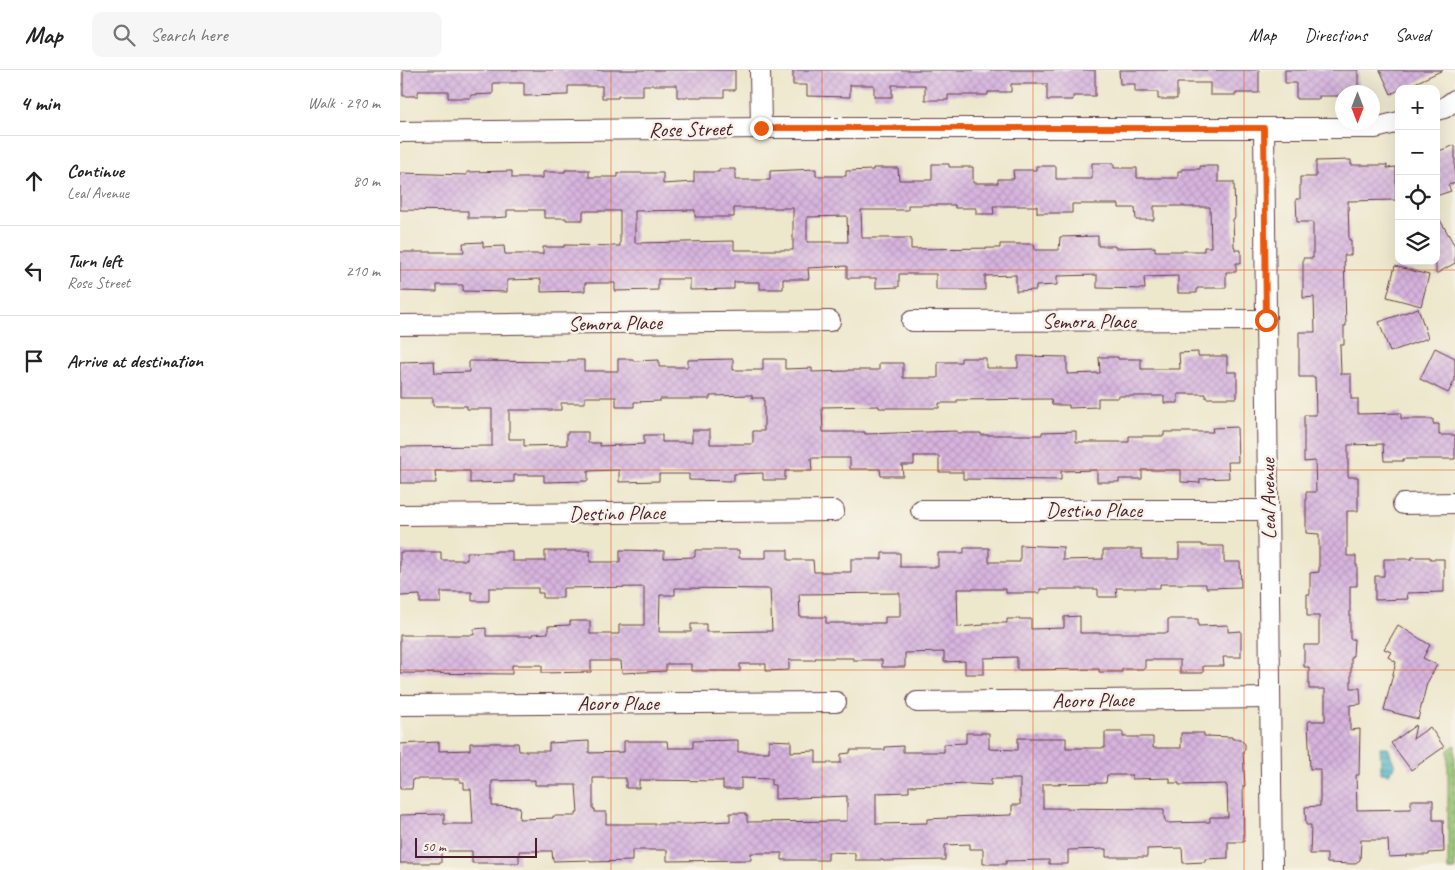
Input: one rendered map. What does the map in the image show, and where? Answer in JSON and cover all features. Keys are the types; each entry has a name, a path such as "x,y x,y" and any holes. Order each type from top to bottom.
{"street":[{"path":"760,70 761,128"},
{"path":"1440,109 1455,100"},
{"name":"Rose Street","path":"400,132 761,128 1375,128 1395,123"},
{"name":"Leal Avenue","path":"1264,128 1272,870"},
{"name":"Semora Place","path":"912,321 1266,320"},
{"name":"Semora Place","path":"400,325 830,321"},
{"path":"1403,504 1455,503"},
{"name":"Destino Place","path":"921,510 1268,510"},
{"name":"Destino Place","path":"400,515 834,511"},
{"name":"Acoro Place","path":"917,702 1270,698"},
{"name":"Acoro Place","path":"400,705 836,702"}],"green space":[{"path":"1455,745 1455,870 1448,870 1448,750"}],"water":[{"path":"1380,747 1388,747 1395,766 1394,769 1390,770 1389,774 1381,773"}],"building":[{"path":"403,70 735,70 735,90 724,90 724,97 677,97 677,85 643,85 643,96 602,98 602,86 568,86 568,95 524,96 524,83 493,83 493,94 471,95 471,98 448,98 448,91 418,91 418,96 403,96"},
{"path":"793,70 1095,70 1095,96 1073,96 1073,100 1047,100 1047,84 1011,84 1011,92 988,92 988,95 948,95 948,100 925,100 925,85 892,85 892,97 874,97 874,85 850,85 850,97 807,96 807,85 793,85"},
{"path":"1119,70 1259,70 1259,93 1210,95 1210,83 1177,83 1177,99 1158,99 1158,92 1135,92 1135,84 1120,84"},
{"path":"1285,70 1358,70 1358,85 1335,85 1335,96 1319,96 1319,99 1296,99 1296,83 1285,83"},
{"path":"1380,70 1443,70 1411,85 1395,85 1395,92 1391,94"},
{"path":"1455,145 1455,183 1448,185 1451,191 1440,195 1440,175 1440,151"},
{"path":"1351,160 1351,165 1387,165 1387,168 1395,167 1395,200 1348,201 1351,255 1344,255 1346,326 1344,326 1344,345 1340,345 1341,374 1351,374 1351,399 1358,399 1358,414 1401,413 1401,419 1433,419 1433,424 1439,424 1439,435 1455,435 1455,459 1384,461 1383,444 1348,445 1348,477 1358,477 1358,511 1347,511 1347,556 1356,556 1357,565 1357,586 1350,586 1350,639 1354,639 1353,656 1351,656 1351,688 1360,688 1361,704 1350,705 1350,730 1360,729 1359,775 1356,775 1357,810 1411,809 1411,800 1433,800 1433,820 1443,820 1444,852 1429,853 1429,855 1389,857 1388,840 1361,840 1360,860 1354,864 1327,863 1327,854 1310,854 1311,825 1306,825 1305,807 1320,806 1320,769 1310,769 1308,721 1325,721 1325,689 1309,689 1309,667 1304,667 1304,645 1319,645 1319,616 1307,616 1307,594 1310,594 1310,573 1319,572 1319,534 1306,533 1306,492 1316,492 1315,461 1304,462 1304,415 1316,415 1315,377 1299,377 1299,332 1315,332 1314,297 1303,298 1303,258 1313,258 1313,222 1297,222 1296,199 1300,199 1300,177 1316,177 1316,161"},
{"path":"1092,163 1114,163 1114,168 1137,168 1137,178 1178,178 1178,171 1182,171 1182,169 1218,166 1218,182 1234,182 1234,247 1235,250 1241,250 1241,263 1236,263 1236,272 1226,272 1226,288 1197,288 1197,293 1178,293 1178,276 1144,277 1145,289 1097,288 1097,275 1057,276 1057,285 1036,286 1036,290 1016,291 1016,275 985,276 985,290 936,290 936,274 899,274 899,287 876,288 876,278 847,278 847,266 808,268 809,279 783,279 783,289 760,289 760,282 734,282 734,289 690,290 690,279 658,279 658,290 615,291 615,283 585,283 585,291 541,292 541,279 507,280 507,292 463,291 463,285 437,285 437,292 400,291 400,252 464,252 463,243 483,242 483,247 504,246 505,254 543,254 543,247 564,247 564,245 620,246 620,211 583,211 583,220 566,220 566,218 544,218 544,210 507,210 507,217 468,218 468,211 400,210 400,173 467,175 467,172 512,171 512,178 543,178 543,172 565,172 565,170 589,170 589,177 618,177 618,173 663,173 663,184 694,182 694,172 719,172 719,169 735,169 735,180 770,180 770,171 816,169 816,176 846,176 846,171 898,168 899,180 932,180 932,164 949,164 949,167 973,167 973,183 998,183 998,179 1014,179 1013,170 1036,170 1036,166 1056,166 1056,179 1092,179","holes":["1072,204 1119,204 1119,208 1135,208 1136,220 1154,220 1154,206 1210,207 1211,247 1204,247 1204,251 1155,251 1155,247 1115,248 1115,246 1098,246 1098,236 1060,237 1059,250 1035,250 1034,244 1000,244 1000,248 911,249 911,238 862,238 861,210 908,210 908,205 955,205 955,208 976,208 976,214 994,214 993,206 1037,206 1037,213 1072,213","734,208 793,208 793,250 734,250 734,241 635,243 635,211 695,210 695,217 734,217","847,216 848,242 807,242 807,217"]},
{"path":"1440,220 1455,246 1455,263 1436,274 1436,265 1440,265"},
{"path":"1395,266 1429,275 1421,306 1387,297"},
{"path":"1418,308 1428,338 1390,352 1379,322"},
{"path":"1435,348 1455,358 1455,380 1448,393 1420,379"},
{"path":"1198,352 1198,356 1227,356 1227,372 1237,372 1237,398 1206,398 1206,394 1178,394 1178,403 1164,403 1164,396 1118,396 1118,398 1098,398 1098,407 1069,408 1069,405 1052,405 1051,399 957,400 957,403 939,403 939,408 822,407 823,432 865,432 865,434 957,431 957,433 981,433 981,435 1042,435 1042,432 1076,431 1076,442 1129,442 1129,436 1164,436 1164,432 1213,432 1212,428 1237,427 1238,462 1228,462 1229,478 1200,479 1200,483 1181,482 1181,470 1142,470 1142,479 1119,479 1119,482 1097,482 1097,470 1061,471 1061,480 963,479 963,472 939,472 939,456 914,456 914,465 902,465 903,476 881,476 880,469 850,469 850,458 811,458 812,471 785,471 785,480 763,480 763,473 734,474 734,481 689,480 689,474 659,474 659,481 619,482 619,470 588,471 588,481 544,482 544,475 514,475 514,482 470,483 470,471 435,471 436,483 400,483 400,447 492,446 492,409 467,409 467,406 433,406 433,398 400,398 400,362 434,361 435,373 469,372 469,361 568,362 568,360 584,360 584,371 618,371 618,359 633,359 633,361 659,360 659,367 688,367 688,360 733,359 733,370 763,370 763,359 785,359 785,369 812,368 812,372 879,370 879,363 903,363 903,378 938,378 938,362 961,362 961,358 986,358 986,368 1018,368 1018,356 1067,357 1067,374 1100,373 1099,357 1141,359 1141,369 1180,369 1179,353","holes":["752,395 752,398 764,398 764,431 753,431 753,444 710,444 710,430 692,430 692,442 662,442 662,435 644,435 644,444 600,446 600,443 588,443 588,432 567,432 567,445 524,446 524,439 509,439 509,410 561,410 561,403 585,403 585,397 616,397 616,407 634,407 634,402 660,401 660,399 710,399 710,396"]},
{"path":"1179,544 1224,546 1224,562 1240,562 1241,587 1206,588 1206,584 1160,584 1160,588 1116,588 1117,597 1098,597 1098,589 1040,589 1040,593 1006,593 1006,589 957,589 958,627 984,625 984,623 1007,623 1007,619 1031,619 1031,629 1064,628 1064,617 1080,616 1080,633 1168,633 1168,619 1198,619 1198,626 1228,625 1228,632 1241,631 1241,657 1223,657 1224,666 1203,666 1203,673 1180,673 1180,660 1145,660 1145,669 1122,669 1122,672 1099,672 1099,669 1017,670 1017,657 984,658 984,674 965,674 965,661 944,662 944,652 905,653 905,667 882,667 882,660 815,658 815,660 789,660 789,670 766,671 766,664 740,664 740,671 691,671 691,664 666,664 666,671 622,673 621,661 591,661 591,672 542,673 542,665 512,665 512,674 400,673 400,635 474,635 474,629 486,628 486,636 532,636 532,634 548,633 548,626 570,625 570,621 590,621 590,634 619,634 619,625 644,625 644,587 563,588 563,598 543,598 543,593 538,593 538,588 489,588 489,601 472,601 472,592 441,592 441,603 420,603 420,595 400,596 400,552 441,552 441,560 467,560 467,552 512,551 512,561 545,561 545,551 590,551 590,562 620,562 620,550 664,551 664,558 695,557 695,550 739,550 739,558 766,558 766,550 788,550 788,560 813,560 814,572 851,572 851,559 882,559 882,553 900,553 900,567 938,567 938,553 964,553 964,548 989,548 989,562 1020,562 1020,545 1063,547 1063,560 1103,559 1103,550 1127,549 1142,549 1142,559 1179,559","holes":["675,588 770,589 772,631 706,632 706,624 691,624 691,632 659,632 660,595 675,595","900,593 900,617 885,617 885,623 826,623 826,617 800,617 799,594"]},
{"path":"1412,557 1444,559 1444,592 1407,593 1408,599 1375,600 1375,576 1384,576 1384,559 1412,559"},
{"path":"1398,625 1430,645 1423,658 1437,665 1427,683 1418,719 1384,710 1396,662 1388,657 1391,652 1384,649"},
{"path":"1416,725 1413,739 1430,727 1444,747 1411,770 1391,743"},
{"path":"1105,732 1123,732 1123,737 1153,737 1153,748 1181,748 1181,733 1204,733 1204,736 1240,739 1245,744 1245,750 1243,751 1245,786 1243,786 1244,842 1228,842 1228,858 1205,859 1205,862 1183,863 1182,848 1147,849 1147,857 1106,857 1106,849 1068,850 1068,864 1049,864 1049,860 1006,861 1006,864 983,864 983,849 970,849 970,844 945,845 945,860 855,860 855,853 828,852 828,860 782,860 782,853 751,853 751,860 667,861 667,850 632,850 632,861 553,861 552,851 519,851 519,863 472,863 472,851 441,851 441,863 400,863 400,815 444,814 444,824 473,824 471,789 464,789 464,782 460,782 460,779 413,779 412,789 400,789 400,744 439,742 439,751 470,750 470,743 518,743 519,751 549,751 549,743 589,741 589,753 624,752 624,741 667,741 668,748 693,748 693,741 738,740 738,752 769,752 769,740 791,741 791,752 816,751 816,763 841,763 841,754 850,753 850,750 885,750 885,747 903,746 903,752 944,752 944,744 966,743 966,733 989,733 989,749 1018,750 1018,738 1066,738 1066,748 1105,748","holes":["1107,775 1132,775 1132,779 1170,778 1170,783 1179,783 1179,785 1226,784 1228,817 1210,817 1210,822 1166,823 1164,809 1043,808 1043,784 1106,783","593,778 626,778 626,788 639,788 639,780 723,781 723,789 741,789 741,778 771,779 771,785 775,785 775,799 847,796 847,821 747,822 747,815 745,813 730,813 730,821 693,824 606,824 606,812 595,812 595,809 593,809","991,779 1020,779 1020,805 1012,805 1012,815 947,817 927,819 927,823 876,824 876,793 909,792 909,786 991,785","535,780 535,785 576,785 578,813 576,813 576,816 519,819 520,807 492,806 492,781"]}],"route":[{"path":"761,128 1264,128 1266,320"}]}
